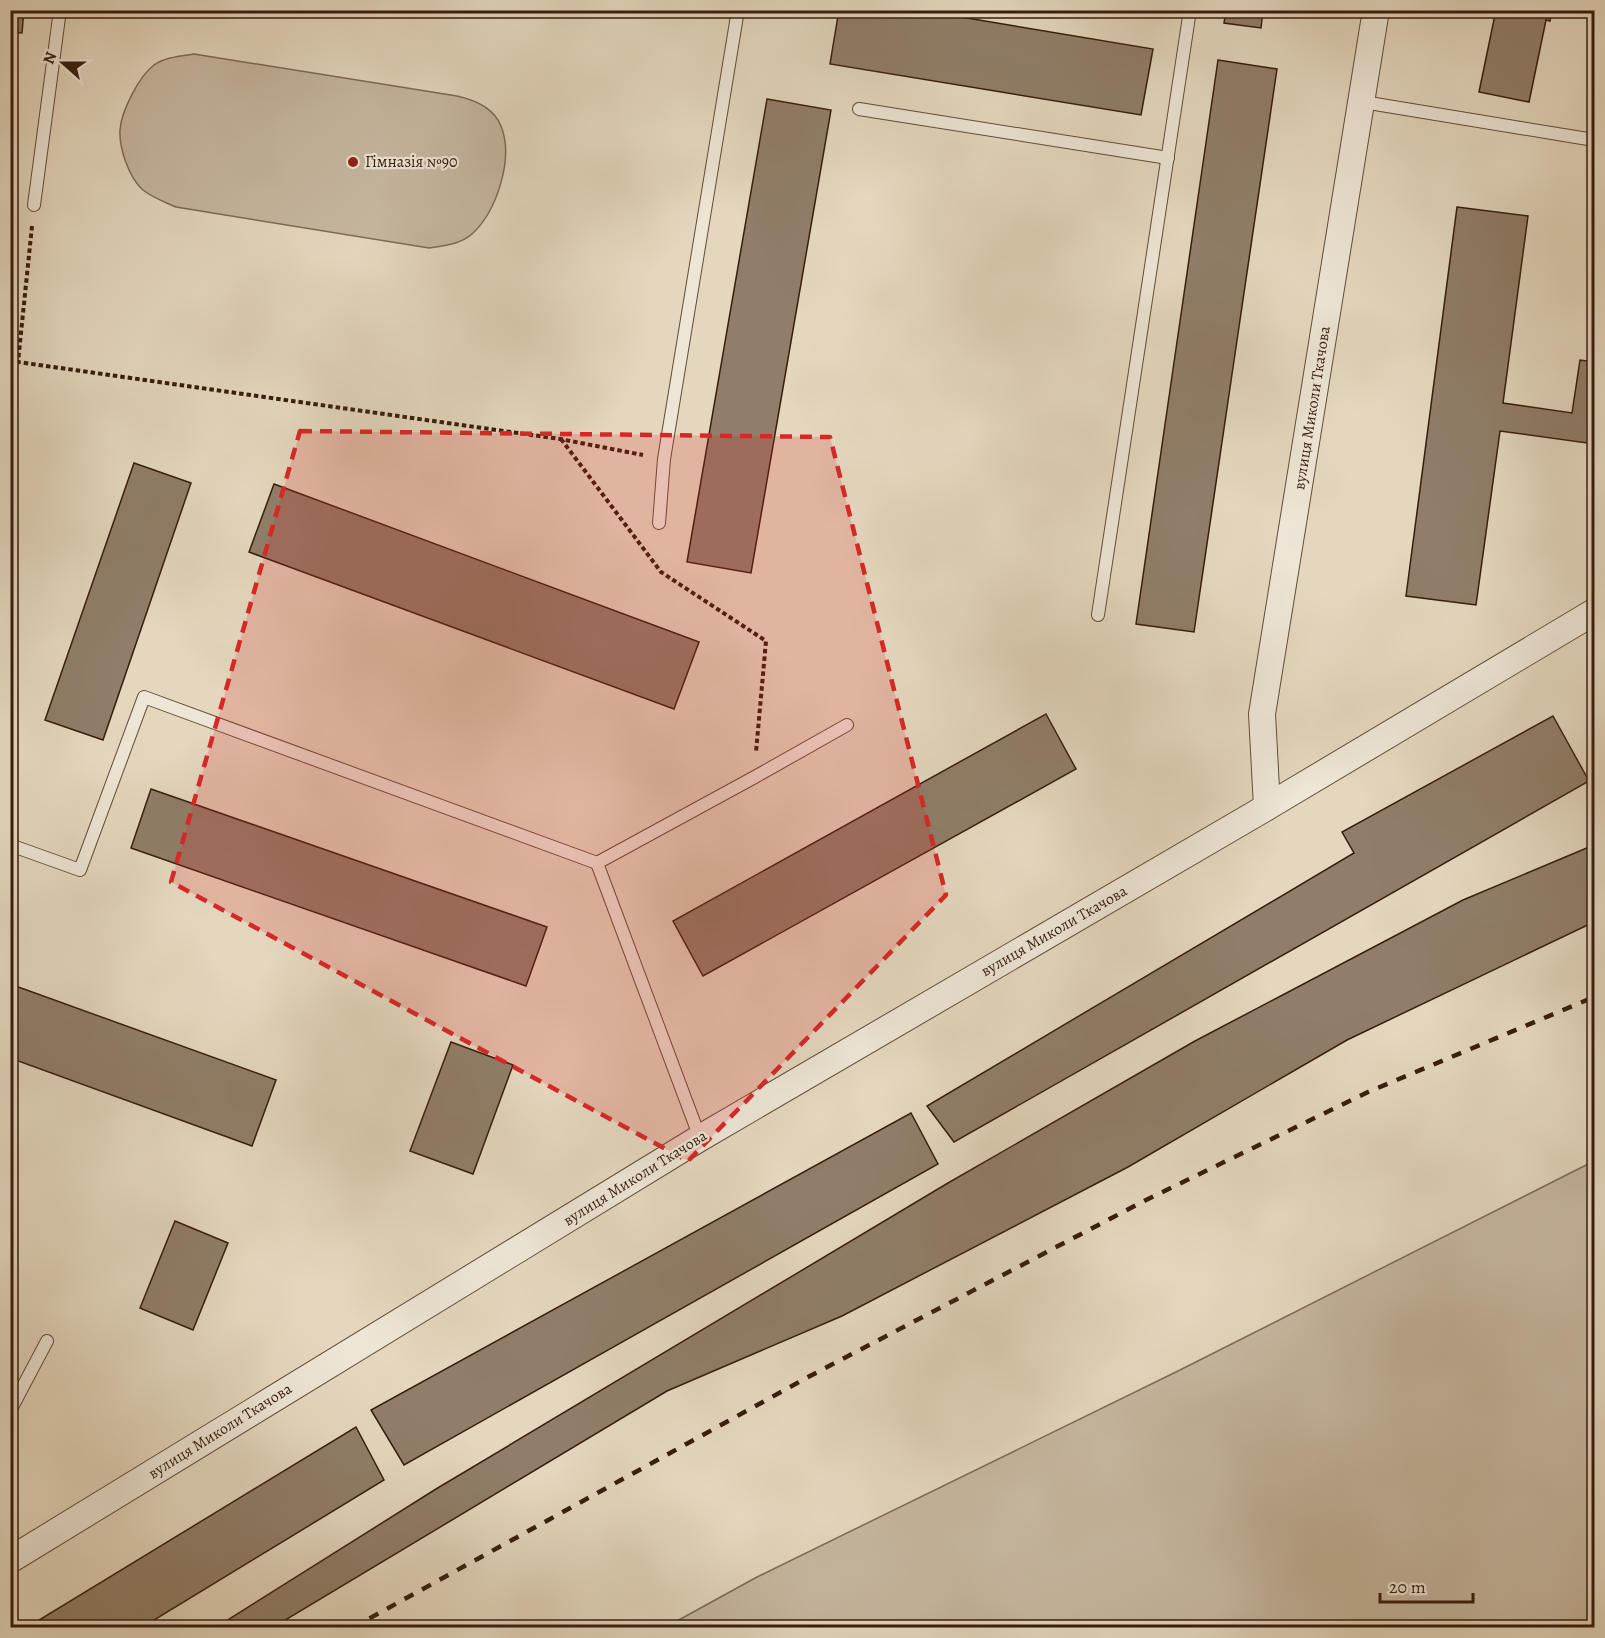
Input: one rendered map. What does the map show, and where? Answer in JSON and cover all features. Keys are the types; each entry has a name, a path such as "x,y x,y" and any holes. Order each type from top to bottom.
{"street":[{"name":"вулиця Миколи Ткачова","path":"1267,807 1262,714 1363,102 1376,10"},
{"name":"вулиця Миколи Ткачова","path":"10,1560 700,1138 1267,807 1594,612"}],"lane":[{"path":"34,205 60,10"},
{"path":"659,523 664,459 738,10"},
{"path":"1098,615 1190,10"},
{"path":"1363,102 1594,140"},
{"path":"859,109 1168,158"},
{"path":"10,845 80,870 144,697 597,863 847,725"},
{"path":"597,863 700,1138"},
{"path":"10,1412 47,1341"}],"path":[{"path":"34,205 18,362 560,439 664,459"},
{"path":"560,439 661,573 766,641 753,778"}],"highlighted area":[{"path":"300,431 830,437 946,895 688,1161 171,882"}],"shaded area":[{"path":"194,54 457,96 483,106 498,120 505,139 501,183 489,212 472,234 463,240 429,248 176,207 155,198 138,185 129,170 121,145 121,122 132,95 148,70 163,60"},
{"path":"1594,1161 1594,1627 666,1627 757,1577 1176,1372"}],"building":[{"path":"10,10 24,10 22,33 10,32"},
{"path":"839,10 919,10 1153,49 1141,115 830,64"},
{"path":"1226,10 1263,10 1261,28 1224,23"},
{"path":"1496,10 1552,10 1550,21 1546,20 1529,102 1479,92"},
{"path":"1218,60 1277,69 1194,632 1136,624"},
{"path":"767,99 831,110 751,573 687,562"},
{"path":"1457,207 1528,216 1503,403 1572,413 1580,360 1594,362 1594,444 1500,431 1476,605 1406,596"},
{"path":"134,463 191,483 103,740 45,720"},
{"path":"274,484 699,642 674,709 249,552"},
{"path":"1046,714 1076,769 703,976 673,921"},
{"path":"1553,716 1589,781 954,1142 927,1106 1354,853 1342,832"},
{"path":"151,789 547,927 526,986 131,848"},
{"path":"1594,845 1594,922 1347,1040 1128,1167 842,1316 667,1391 272,1628 215,1628 436,1489 948,1183 1195,1041 1463,900"},
{"path":"10,984 276,1080 252,1146 10,1058"},
{"path":"451,1042 513,1065 473,1174 410,1151"},
{"path":"911,1113 938,1164 404,1465 371,1410"},
{"path":"175,1221 228,1243 193,1330 140,1308"},
{"path":"356,1427 384,1480 141,1628 26,1628"}],"railway":[{"path":"352,1628 810,1376 1146,1200 1368,1092 1594,997"}],"place":[{"name":"Гімназія №90","path":"353,162"}]}
